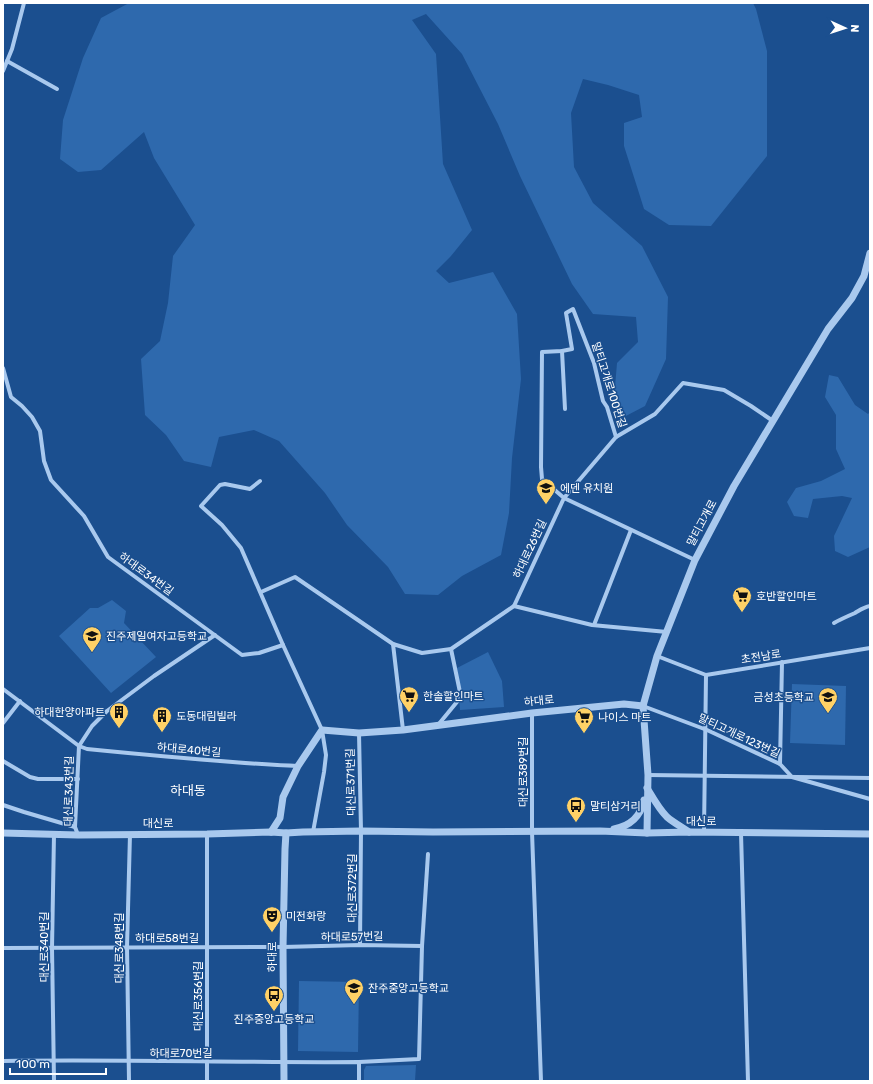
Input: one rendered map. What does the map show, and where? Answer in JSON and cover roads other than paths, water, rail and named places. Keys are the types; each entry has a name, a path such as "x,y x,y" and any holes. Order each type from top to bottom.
{"street":[{"path":"3,71 12,49 24,3"},
{"path":"7,61 57,89"},
{"name":"말티고개로","path":"647,833 648,775 643,706 657,656 695,560 734,486 828,329 852,298 864,276 870,253"},
{"name":"말티고개로100번길","path":"562,351 572,349 566,313 573,309 594,363 603,400 607,407 616,437 655,414 683,383 724,390 752,406 773,421"},
{"path":"565,408 562,351 542,352 542,479 564,498 695,560"},
{"name":"하대로34번길","path":"3,368 11,397 32,416 40,431 44,461 51,480 84,516 108,557 242,655 259,653 283,645"},
{"name":"하대로26번길","path":"514,606 564,498 616,437"},
{"path":"260,481 250,489 225,484 220,485 201,506 222,525 241,548 322,730 326,756 313,832"},
{"path":"594,625 631,530"},
{"path":"261,592 295,577 393,644 422,653 451,649 514,606 594,625 667,632"},
{"path":"834,623 847,615 853,614 865,607 870,606"},
{"path":"79,746 92,726 107,711 154,676 215,635"},
{"path":"393,644 403,730"},
{"name":"초전남로","path":"706,675 870,648"},
{"path":"438,725 461,697 451,649"},
{"path":"657,656 706,675 704,832"},
{"path":"780,764 782,662"},
{"name":"대신로343번길","path":"3,689 79,746 76,827 78,835"},
{"path":"3,723 20,701"},
{"name":"하대로","path":"322,730 359,733 403,730 532,712 624,704 643,706"},
{"name":"말티고개로123번길","path":"643,706 706,729 780,764 792,777"},
{"name":"대신로389번길","path":"532,712 532,832"},
{"path":"271,832 280,818 283,797 298,766 322,730"},
{"name":"대신로371번길","path":"359,733 361,831"},
{"name":"하대로40번길","path":"79,746 176,758 245,764 298,766"},
{"path":"3,760 30,777 38,779 78,779"},
{"path":"648,775 870,778"},
{"path":"792,777 870,799"},
{"path":"600,831 622,827 633,820 642,808 647,788"},
{"path":"647,788 656,803 668,818 689,832"},
{"path":"3,805 76,827"},
{"name":"대신로","path":"3,833 78,835 361,831 600,831 647,833 741,832 870,834"},
{"name":"대신로372번길","path":"360,945 361,831"},
{"path":"532,832 541,1081"},
{"path":"741,832 748,1081"},
{"name":"하대로","path":"284,1081 283,947 286,833"},
{"name":"대신로340번길","path":"54,834 52,948 54,1081"},
{"name":"대신로348번길","path":"129,1081 127,947 130,834"},
{"name":"대신로356번길","path":"206,1081 207,834"},
{"path":"422,946 428,854"},
{"name":"하대로57번길","path":"283,947 360,945 422,946"},
{"name":"하대로70번길","path":"3,1060 284,1063 359,1062 419,1059 422,946"},
{"name":"하대로58번길","path":"3,948 283,947"},
{"path":"359,1062 360,1081"}],"place":[{"name":"에덴 유치원","path":"546,505"},
{"name":"호반할인마트","path":"742,613"},
{"name":"진주제일여자고등학교","path":"92,653"},
{"name":"한솔할인마트","path":"409,713"},
{"name":"금성초등학교","path":"828,714"},
{"name":"하대한양아파트","path":"119,729"},
{"name":"도동대림빌라","path":"162,733"},
{"name":"나이스 마트","path":"584,734"},
{"name":"말티삼거리","path":"576,823"},
{"name":"미전화랑","path":"272,933"},
{"name":"잔주중앙고등학교","path":"354,1005"},
{"name":"진주중앙고등학교","path":"274,1012"}],"district":[{"name":"하대동","path":"188,790"}]}
